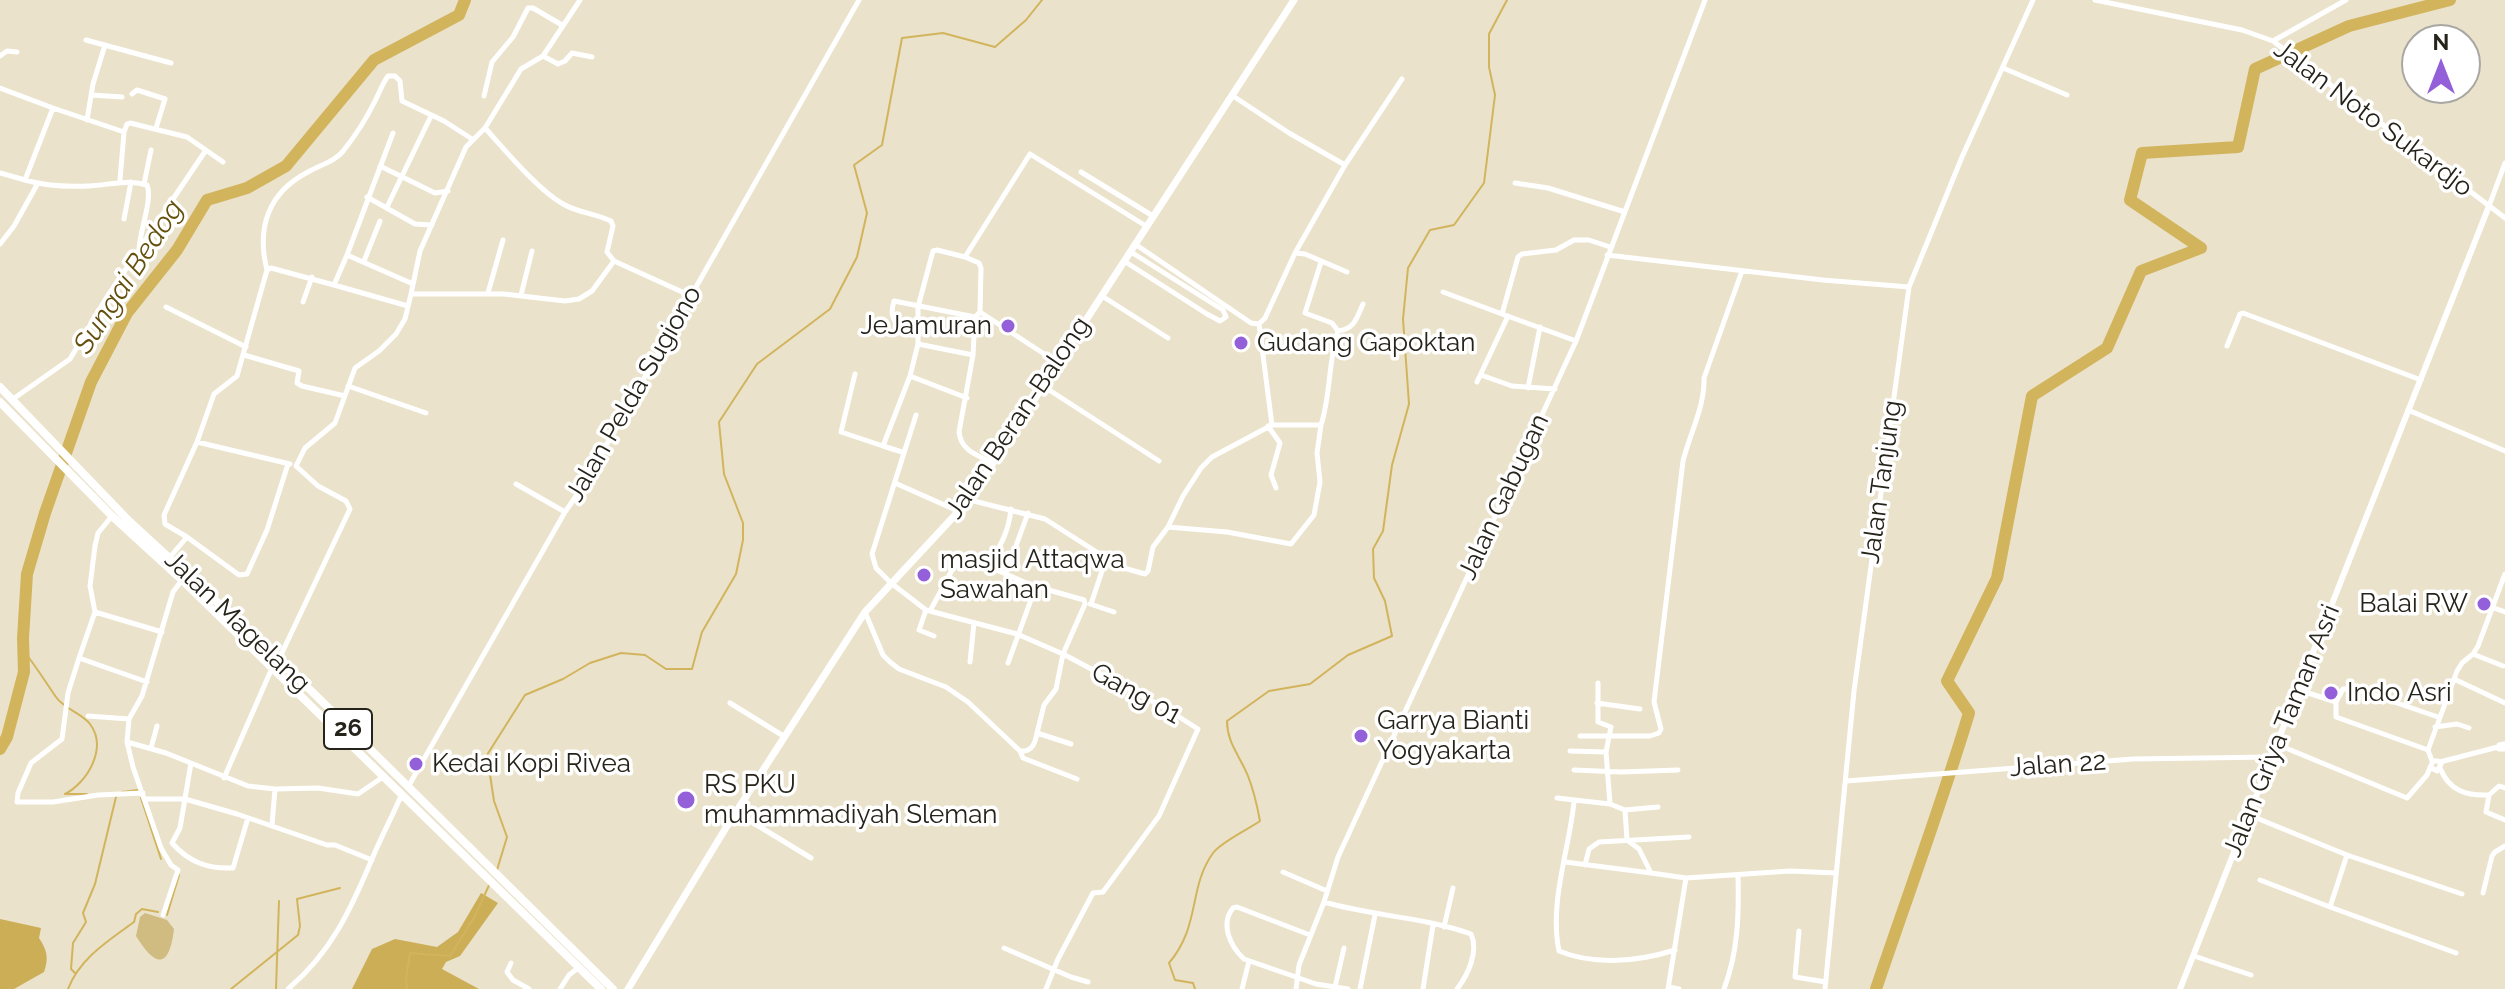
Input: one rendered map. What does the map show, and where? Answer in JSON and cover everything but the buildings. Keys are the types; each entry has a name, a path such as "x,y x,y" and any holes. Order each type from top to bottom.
{"highway":[{"name":"Jalan Magelang","path":"0,387 112,516 272,667 601,989"},
{"name":"Jalan Magelang","path":"1,406 49,446"},
{"name":"Jalan Magelang","path":"77,475 279,659 613,989"},
{"path":"248,645 254,637"}],"main road":[{"name":"Jalan Beran-Balong","path":"628,989 865,612 969,500 1294,0"}],"street":[{"path":"296,466 305,448 335,423 355,368 379,351 396,334 405,319 420,251 466,147 485,128 521,69 543,56 580,0"},
{"name":"Jalan Pelda Sugiono","path":"408,788 859,0"},
{"name":"Jalan Gabugan","path":"1296,989 1310,935 1338,857 1576,341 1705,0"},
{"name":"Jalan Tanjung","path":"1826,985 1856,675 1909,287 1962,157 2033,0"},
{"name":"Jalan Noto Sukardjo","path":"2095,0 2242,30 2273,41 2505,218"},
{"path":"2273,41 2346,0"},
{"path":"484,96 492,62 513,37 528,8 562,25"},
{"path":"86,40 171,63"},
{"path":"87,120 105,45"},
{"path":"0,56 7,51 17,52"},
{"path":"543,56 558,64 572,53 592,57"},
{"path":"2003,68 2067,95"},
{"path":"288,464 267,530 247,574 236,573 165,524 164,515 197,442 214,394 237,376 244,355 267,270 264,256 271,205 288,183 338,157 374,104 386,78 392,75 398,78 402,101 444,121 472,139"},
{"path":"1259,324 1265,318 1295,253 1345,165 1402,79"},
{"path":"0,88 124,132"},
{"path":"132,94 138,91 165,99 156,128"},
{"path":"91,95 122,97"},
{"path":"1233,96 1345,165"},
{"path":"25,180 53,108"},
{"path":"387,207 431,116"},
{"path":"120,181 124,132 130,123 187,137 223,162"},
{"path":"485,128 543,190 559,202 611,221 613,226 607,252 614,261 691,296"},
{"path":"334,285 393,133"},
{"path":"139,252 139,237 149,194 144,184 151,150"},
{"path":"12,400 70,359 107,297 206,150"},
{"path":"965,257 1031,153 1146,226"},
{"path":"2489,206 2505,163"},
{"path":"380,166 435,193 448,191"},
{"path":"1081,172 1153,216"},
{"path":"0,173 38,183 91,186 120,181 144,184"},
{"path":"124,219 131,182"},
{"path":"0,244 38,183"},
{"path":"1515,183 1548,188 1625,212"},
{"path":"367,197 415,224 432,225"},
{"name":"Jalan Griya Taman Asri","path":"2180,989 2489,206"},
{"path":"364,261 380,221"},
{"path":"488,293 503,240"},
{"path":"1477,382 1505,315 1520,254 1556,250 1574,240 1594,241 1610,247"},
{"path":"1132,248 1251,323 1259,324"},
{"path":"1124,261 1207,314 1220,321 1226,317 1223,310 1132,248"},
{"path":"883,446 910,376 918,344 918,307 933,251 937,250 965,257 979,263 981,268 973,355 959,432 962,445 993,463"},
{"path":"521,295 532,251"},
{"path":"1295,253 1305,254 1347,272"},
{"path":"347,255 413,284"},
{"path":"1607,255 1909,287"},
{"path":"411,294 488,293 565,301 579,299 592,291 614,261"},
{"path":"1321,262 1304,309 1307,314 1332,323 1338,331"},
{"path":"267,270 271,268 312,277 408,306"},
{"path":"1580,736 1659,733 1660,725 1654,708 1659,646 1683,461 1705,393 1704,378 1742,271"},
{"path":"303,302 312,277"},
{"path":"1443,292 1576,341"},
{"path":"1101,295 1168,338"},
{"path":"919,332 896,325 891,315 892,303 896,300 918,307 978,315 1058,363"},
{"path":"1338,331 1353,325 1363,304"},
{"path":"166,307 246,347"},
{"path":"2227,346 2243,313 2421,380"},
{"path":"1259,324 1270,426 1280,443 1271,475 1276,488"},
{"path":"1528,388 1540,327"},
{"path":"1168,527 1227,532 1291,544 1314,515 1320,482 1317,453 1329,392 1331,353 1338,331"},
{"path":"918,344 973,355"},
{"path":"244,355 299,371 298,384 302,386 345,396"},
{"path":"855,374 841,432 902,452"},
{"path":"1481,375 1512,386 1555,389"},
{"path":"910,376 967,398"},
{"path":"348,386 426,413"},
{"path":"1043,386 1159,461"},
{"path":"2408,410 2505,451"},
{"path":"891,583 876,568 872,554 916,415"},
{"path":"969,500 1045,519 1106,559 1145,574 1153,547 1168,527 1201,468 1212,457 1270,426 1321,425"},
{"path":"197,442 296,466 318,486 346,501 350,509 279,659"},
{"path":"895,483 959,511"},
{"path":"516,484 565,512"},
{"path":"985,565 998,551 1011,509"},
{"path":"1006,573 1028,513"},
{"path":"112,516 98,533 95,546 90,586 95,612 68,693 62,739 31,763 17,802 26,804 144,796 185,799 335,845 372,860"},
{"path":"170,557 187,537"},
{"path":"934,636 919,630 958,559 985,565 1114,612"},
{"path":"1020,751 1028,751 1032,747 1044,705 1056,689 1063,654 1106,559"},
{"path":"2428,750 2454,679 2462,663 2473,654 2504,579"},
{"path":"163,915 178,870 166,858 127,742 129,719 147,682 173,592 182,580"},
{"name":"Gang 01","path":"891,583 928,610 1017,634 1063,654 1198,729 1159,816 1103,892 1093,893 1054,969"},
{"path":"1008,663 1036,586"},
{"path":"2494,608 2505,612"},
{"path":"95,612 162,632"},
{"path":"865,612 883,655 890,662 899,669 946,687 968,702 1028,760 1077,779"},
{"path":"970,662 974,623"},
{"path":"2473,654 2504,665"},
{"path":"79,658 147,682"},
{"path":"224,778 272,667"},
{"path":"2454,679 2505,703"},
{"path":"1598,683 1598,722 1611,727 1606,752 1610,804"},
{"path":"2438,717 2356,689 2343,689 2336,702 2336,717 2428,750 2451,786 2463,793 2489,795"},
{"path":"2299,690 2336,702"},
{"path":"730,703 785,738"},
{"path":"1597,703 1640,709"},
{"path":"88,716 129,719"},
{"path":"2435,727 2457,724 2469,728"},
{"path":"151,749 157,726"},
{"path":"1037,733 1071,744"},
{"path":"127,742 248,786 362,793 383,777"},
{"path":"2276,744 2407,798 2436,765 2503,746"},
{"path":"1570,751 1606,752"},
{"name":"Jalan 22","path":"1846,781 2133,759 2271,757"},
{"path":"191,763 180,828 173,844 186,857 207,867 234,867 248,818"},
{"path":"1574,770 1678,770"},
{"path":"2505,788 2499,786 2489,795 2486,812 2505,820"},
{"path":"272,825 275,789"},
{"path":"288,989 325,952 368,874 401,796"},
{"path":"1557,798 1610,804 1625,810 1658,807"},
{"path":"1574,802 1555,912 1559,951 1575,958 1603,959 1653,957 1675,950"},
{"path":"1625,810 1627,840 1639,849 1651,873"},
{"path":"737,813 811,858"},
{"path":"2249,815 2347,855 2462,894"},
{"path":"1585,865 1589,849 1599,842 1689,837"},
{"path":"2483,893 2492,856 2505,846"},
{"path":"2330,907 2347,855"},
{"path":"1565,862 1686,878 1790,871 1836,873"},
{"path":"1283,872 1327,891"},
{"path":"1724,989 1735,955 1739,927 1738,876"},
{"path":"1679,989 1668,988 1686,878"},
{"path":"2260,880 2456,953"},
{"path":"1444,927 1453,888"},
{"path":"1324,902 1466,932 1474,938 1470,965 1457,989"},
{"path":"1310,935 1251,911 1233,908 1225,924 1240,957 1297,977 1348,989"},
{"path":"1360,989 1375,915"},
{"path":"1423,989 1433,925"},
{"path":"1799,931 1795,977 1826,985"},
{"path":"1004,948 1088,982"},
{"path":"1335,987 1344,948"},
{"path":"2194,956 2251,975"},
{"path":"1242,989 1249,961"},
{"path":"511,963 508,976 529,989"},
{"path":"560,989 578,968"},
{"path":"1046,989 1054,969"}],"shaded area":[{"path":"481,893 498,903 460,956 446,962 442,969 479,989 352,989 372,949 395,939 437,947 458,932"},
{"path":"145,913 167,920 174,929 169,952 160,960 149,954 136,936 140,917"},
{"path":"0,919 41,928 39,938 46,954 44,972 14,989 0,989"}],"waterway":[{"name":"Sungai Bedog","path":"0,749 7,737 24,672 27,574 91,382 127,313 177,250 207,200 247,188 286,166 374,60 459,15 465,0"},
{"path":"497,870 507,837 494,801 487,755 525,695 563,679 590,663 621,653 645,655 666,669 692,669 702,632 736,574 743,540 743,523 724,474 719,422 757,364 830,309 857,257 867,213 854,165 882,145 902,38 943,33 995,47 1026,20 1042,0"},
{"path":"1195,989 1193,983 1175,980 1169,963 1186,935 1205,866 1217,849 1260,821 1252,787 1232,743 1227,721 1269,691 1310,684 1348,655 1392,636 1385,601 1374,578 1373,549 1383,531 1392,465 1409,404 1403,319 1408,268 1430,230 1454,225 1484,183 1495,95 1489,67 1489,34 1507,0"},
{"path":"1876,989 1969,713 1947,681 1997,578 2032,396 2107,348 2141,271 2201,248 2130,200 2142,153 2238,147 2255,69 2349,26 2450,0"},
{"path":"23,650 59,701 87,720 95,733 97,744 92,764 81,782 65,794 87,794"},
{"path":"122,792 138,790"},
{"path":"75,973 71,969 73,943 86,922 83,913 95,884 116,797"},
{"path":"141,798 161,859"},
{"path":"167,915 179,875"},
{"path":"407,989 410,953 450,956 475,916 490,883"},
{"path":"231,989 298,935 297,899 340,888"},
{"path":"276,989 279,901"},
{"path":"68,989 87,959 134,922 136,914 142,909 158,912"}],"place":[{"name":"JeJamuran","path":"1008,326"},
{"name":"Gudang Gapoktan","path":"1241,343"},
{"name":"masjid Attaqwa Sawahan","path":"924,575"},
{"name":"Balai RW","path":"2484,604"},
{"name":"Indo Asri","path":"2331,693"},
{"name":"Garrya Bianti Yogyakarta","path":"1361,736"},
{"name":"Kedai Kopi Rivea","path":"416,764"},
{"name":"RS PKU muhammadiyah Sleman","path":"686,800"}]}
